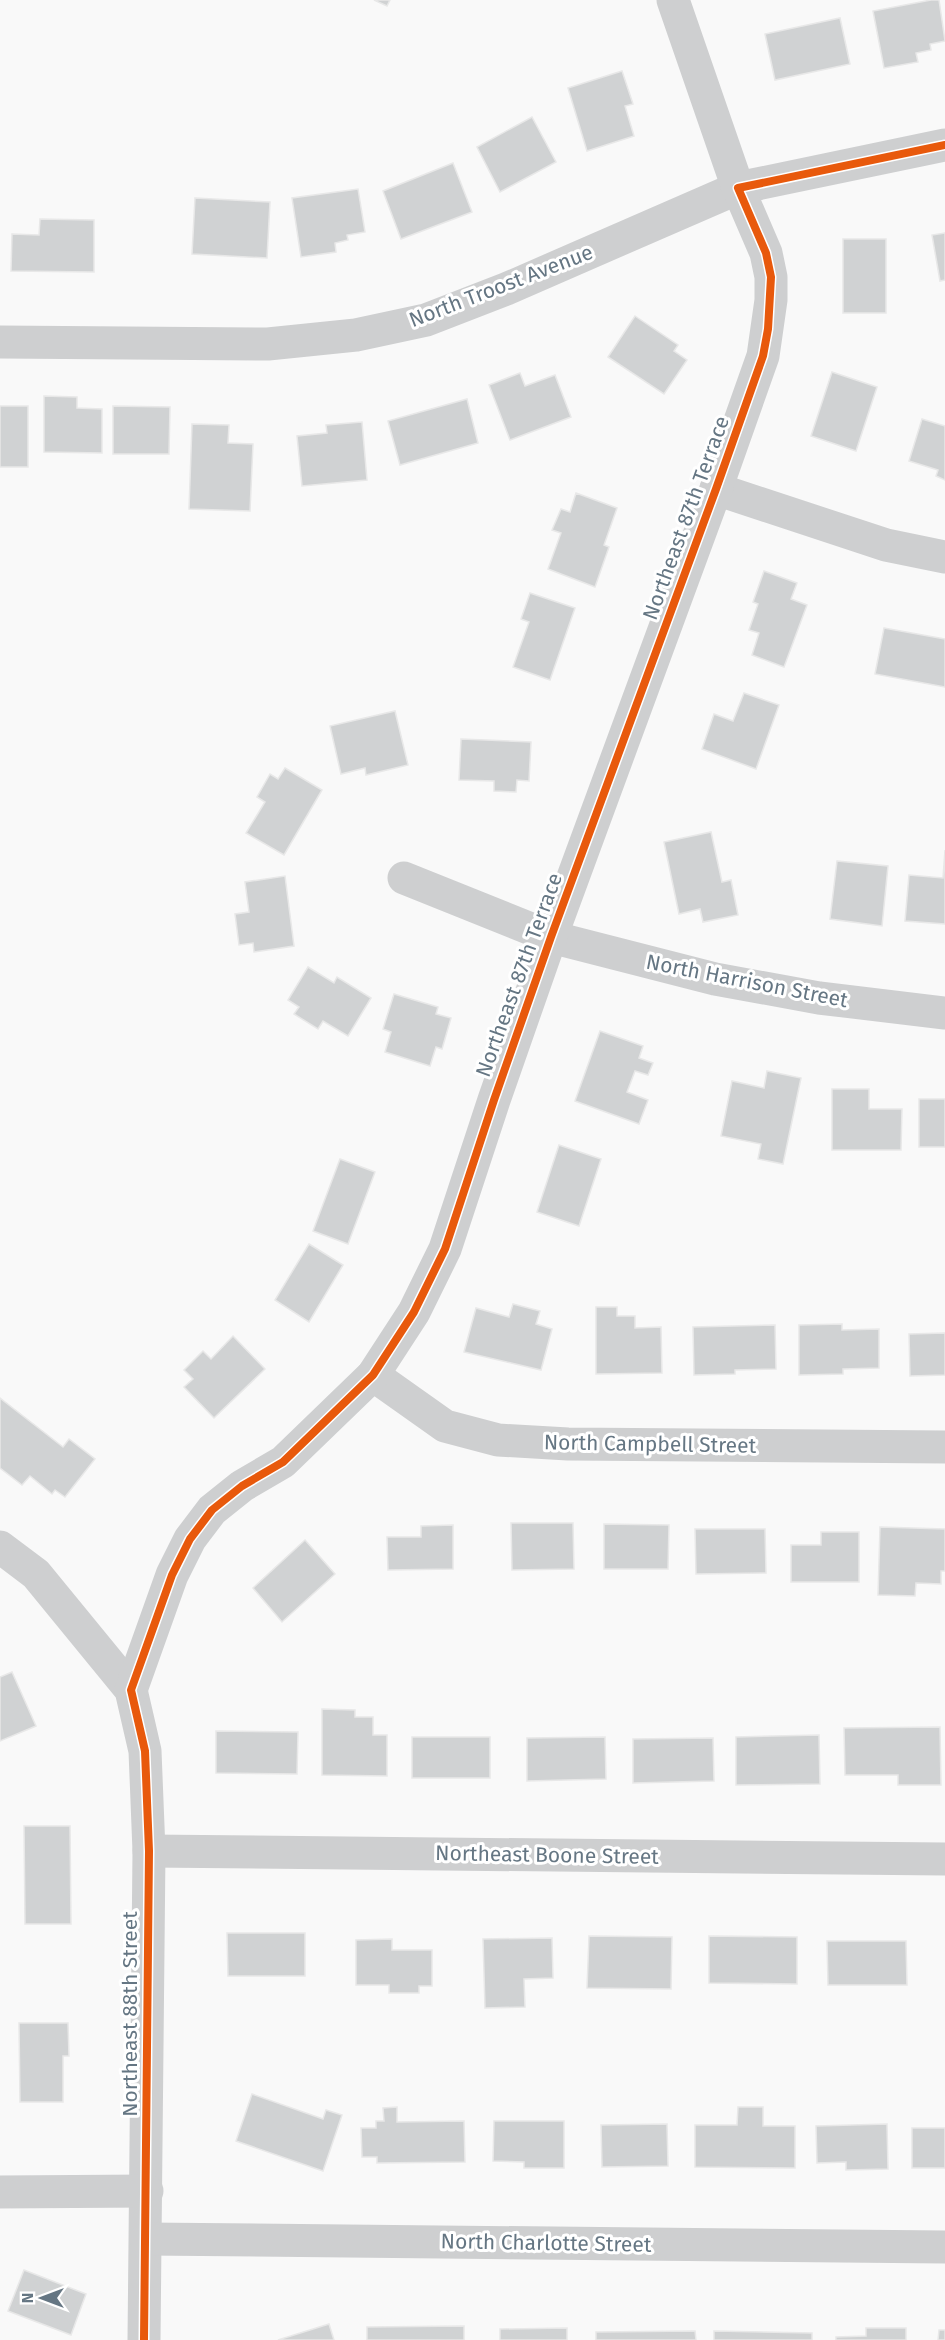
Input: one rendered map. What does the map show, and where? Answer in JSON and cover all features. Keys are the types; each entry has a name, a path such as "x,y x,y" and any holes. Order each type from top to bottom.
{"street":[{"name":"Northeast 87th Terrace","path":"131,1690 172,1575 190,1539 212,1510 242,1486 284,1462 373,1376 414,1312 445,1249 551,937 763,356 771,300 771,277 766,253 738,188 673,0"},
{"name":"North Troost Avenue","path":"0,342 268,344 356,335 426,320 506,289 738,188 945,145"},
{"path":"716,489 886,545 945,557"},
{"name":"Northeast 87th Terrace","path":"404,878 551,937"},
{"name":"North Harrison Street","path":"551,937 715,979 819,998 945,1013"},
{"name":"North Campbell Street","path":"373,1376 445,1426 498,1440 568,1444 945,1447"},
{"name":"Northeast 88th Street","path":"0,1547 36,1574 131,1690 145,1751 149,1851 144,2340"},
{"name":"Northeast Boone Street","path":"149,1851 945,1859"},
{"path":"0,2192 147,2191"},
{"name":"North Charlotte Street","path":"146,2239 945,2247"}],"building":[{"path":"374,0 390,0 387,6"},
{"path":"939,0 945,41 930,44 931,50 916,53 918,62 884,68 873,11"},
{"path":"840,18 850,64 775,80 765,34"},
{"path":"622,71 633,104 625,106 634,136 587,151 568,88"},
{"path":"532,117 556,162 500,192 477,147"},
{"path":"453,163 472,212 401,239 383,191"},
{"path":"358,189 365,232 347,235 348,240 335,243 336,252 301,257 292,198"},
{"path":"195,198 270,202 267,258 192,254"},
{"path":"40,219 94,220 94,272 11,271 12,234 39,235"},
{"path":"945,233 945,280 940,281 932,235"},
{"path":"843,239 886,239 886,313 843,313"},
{"path":"635,316 678,345 674,351 687,360 664,394 608,357"},
{"path":"832,372 877,387 856,451 811,436"},
{"path":"520,373 525,386 555,375 571,417 510,440 489,385"},
{"path":"44,396 77,397 77,408 102,409 102,453 44,452"},
{"path":"467,399 478,443 400,465 388,421"},
{"path":"0,406 28,406 28,467 0,467"},
{"path":"113,406 170,407 169,454 113,454"},
{"path":"922,419 945,426 945,480 936,476 938,470 909,461"},
{"path":"362,422 367,480 302,486 297,436 327,433 326,425"},
{"path":"192,424 229,425 228,443 253,444 250,511 189,509"},
{"path":"576,493 617,508 604,545 609,547 595,587 548,569 561,533 552,530 561,509 570,512"},
{"path":"764,571 797,583 791,599 807,605 784,667 752,655 759,633 749,630 758,604 753,602"},
{"path":"530,593 575,608 550,680 513,667 529,622 521,619"},
{"path":"884,628 945,639 945,687 875,674"},
{"path":"744,693 779,705 756,769 702,749 714,714 733,721"},
{"path":"395,711 408,765 366,775 365,768 341,774 330,726"},
{"path":"461,739 531,742 529,781 517,780 516,792 494,791 494,781 459,780"},
{"path":"285,768 322,790 284,855 246,833 265,802 257,797 270,774 278,779"},
{"path":"711,832 722,882 731,880 738,915 703,922 700,909 679,914 664,842"},
{"path":"945,850 945,924 905,921 909,875 943,878"},
{"path":"837,861 888,866 882,926 830,919"},
{"path":"285,876 294,946 254,952 253,943 239,945 235,914 249,912 245,882"},
{"path":"308,967 334,983 337,977 371,998 348,1036 323,1021 318,1029 294,1014 299,1007 288,1000"},
{"path":"394,994 438,1007 436,1014 451,1018 442,1049 436,1047 430,1066 385,1052 391,1032 383,1029"},
{"path":"600,1031 643,1046 639,1058 653,1063 648,1075 635,1071 627,1092 648,1100 639,1124 575,1101"},
{"path":"767,1071 801,1078 783,1164 758,1159 761,1144 721,1136 732,1081 764,1088"},
{"path":"832,1089 869,1089 869,1109 902,1109 901,1150 832,1150"},
{"path":"919,1099 945,1099 945,1147 919,1147"},
{"path":"559,1145 601,1159 579,1226 537,1212"},
{"path":"340,1159 375,1172 348,1244 313,1231"},
{"path":"309,1244 343,1265 309,1322 275,1300"},
{"path":"513,1304 540,1311 536,1324 552,1329 541,1370 464,1352 476,1308 509,1317"},
{"path":"596,1307 617,1307 617,1316 635,1316 635,1328 661,1327 662,1373 596,1374"},
{"path":"842,1324 842,1330 879,1329 879,1368 843,1369 843,1374 799,1375 799,1325"},
{"path":"775,1325 776,1369 735,1370 735,1374 694,1375 693,1327"},
{"path":"945,1333 945,1375 910,1376 909,1334"},
{"path":"233,1336 265,1369 214,1418 184,1387 193,1379 184,1370 203,1351 211,1359"},
{"path":"0,1398 63,1447 69,1439 95,1459 65,1497 55,1490 52,1494 30,1476 22,1485 0,1468"},
{"path":"511,1523 573,1523 574,1569 512,1570"},
{"path":"604,1524 669,1525 668,1569 604,1569"},
{"path":"453,1525 453,1569 388,1570 387,1537 421,1537 421,1526"},
{"path":"880,1527 945,1529 945,1571 941,1571 941,1584 916,1583 915,1596 878,1595"},
{"path":"695,1529 765,1529 766,1573 696,1574"},
{"path":"821,1532 859,1532 859,1582 791,1582 791,1545 821,1545"},
{"path":"305,1540 335,1574 282,1622 253,1588"},
{"path":"12,1672 36,1726 0,1741 0,1677"},
{"path":"322,1709 355,1710 355,1717 373,1717 373,1735 387,1735 387,1776 322,1775"},
{"path":"940,1727 941,1785 898,1785 898,1775 845,1775 844,1728"},
{"path":"216,1731 298,1732 297,1774 216,1773"},
{"path":"819,1735 820,1784 736,1785 736,1737"},
{"path":"412,1737 490,1737 490,1778 412,1778"},
{"path":"605,1737 606,1779 527,1781 527,1738"},
{"path":"713,1738 714,1781 633,1783 633,1739"},
{"path":"24,1826 70,1826 71,1924 25,1924"},
{"path":"227,1933 305,1933 305,1976 228,1976"},
{"path":"589,1936 672,1937 671,1989 587,1988"},
{"path":"709,1936 797,1937 797,1984 709,1983"},
{"path":"552,1938 553,1978 524,1979 525,2007 485,2008 483,1939"},
{"path":"392,1939 392,1950 432,1950 432,1986 419,1986 419,1993 389,1993 389,1985 356,1985 356,1940"},
{"path":"827,1941 906,1941 907,1985 828,1985"},
{"path":"19,2023 68,2023 69,2056 63,2056 63,2102 20,2102"},
{"path":"252,2094 323,2119 326,2110 342,2115 323,2171 236,2141"},
{"path":"397,2107 397,2122 464,2121 465,2162 377,2163 377,2157 362,2157 361,2128 376,2128 376,2121 384,2121 383,2108"},
{"path":"738,2107 763,2107 763,2126 795,2126 795,2168 695,2167 695,2125 737,2125"},
{"path":"494,2121 564,2121 564,2168 524,2168 524,2162 493,2161"},
{"path":"667,2124 668,2166 602,2167 601,2125"},
{"path":"887,2124 888,2169 846,2170 846,2162 817,2163 816,2126"},
{"path":"912,2128 945,2128 945,2168 912,2168"},
{"path":"24,2270 86,2294 71,2335 8,2311"},
{"path":"329,2324 334,2340 278,2340"},
{"path":"464,2326 464,2340 367,2340 367,2327"},
{"path":"567,2328 567,2340 500,2340 500,2329"},
{"path":"866,2328 906,2328 906,2340 836,2340 836,2337 866,2336"},
{"path":"939,2330 945,2330 945,2340 938,2340"},
{"path":"695,2331 696,2340 596,2340 596,2332"},
{"path":"714,2331 812,2333 812,2340 714,2340"}],"cycle path":[{"path":"144,2340 149,1851 145,1751 131,1690 172,1575 190,1539 212,1510 242,1486 283,1462 373,1375 414,1312 445,1249 551,937 763,356 768,329 771,277 766,253 738,188 945,145"}]}
